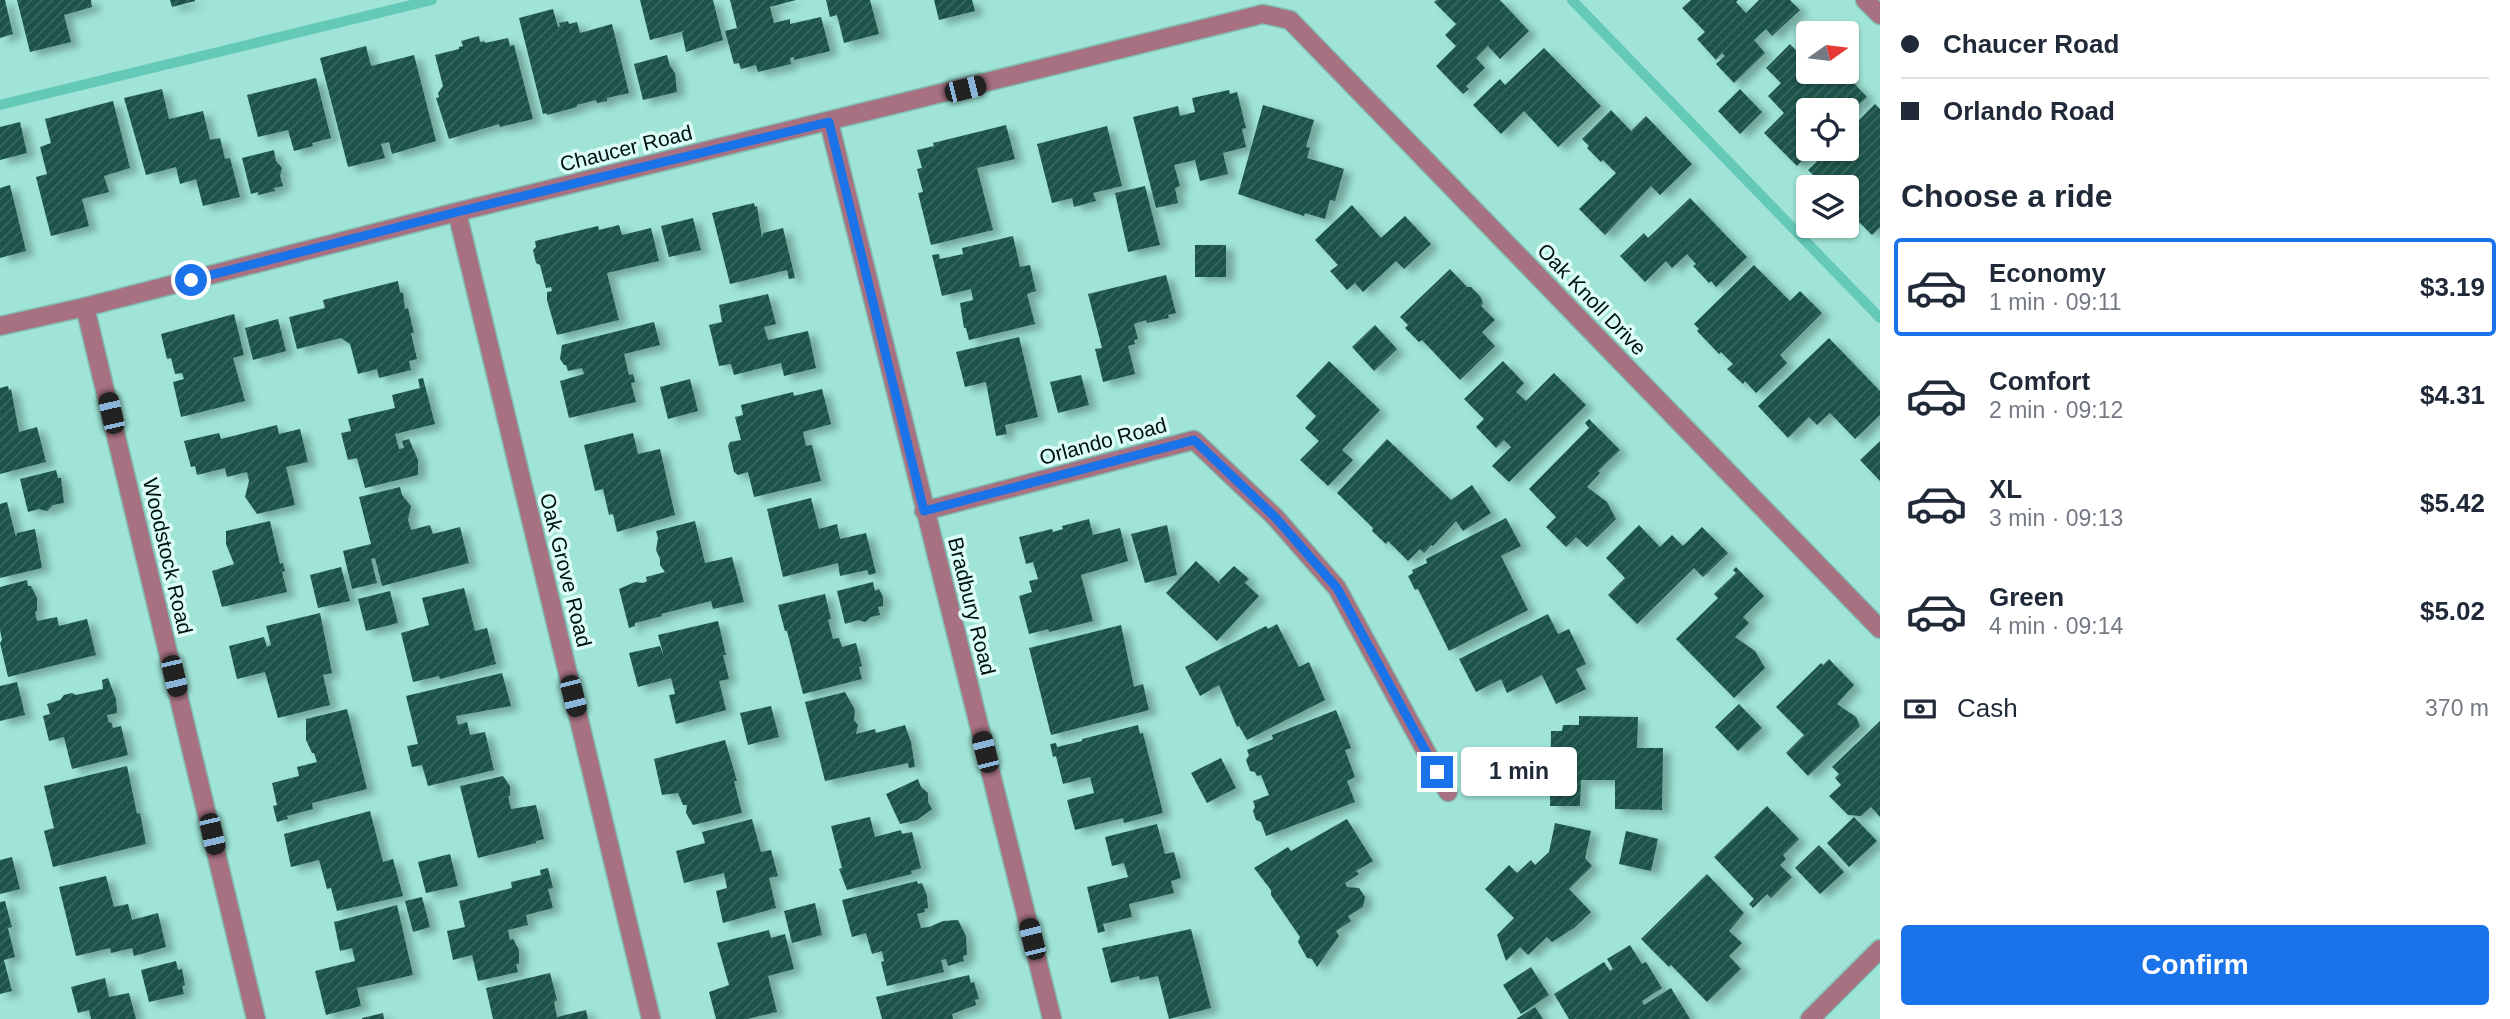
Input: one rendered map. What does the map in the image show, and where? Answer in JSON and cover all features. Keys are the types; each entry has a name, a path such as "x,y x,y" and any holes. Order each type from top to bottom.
{"street":[{"path":"1865,0 1880,15"},
{"name":"Chaucer Road","path":"0,326 1264,14"},
{"name":"Oak Knoll Drive","path":"1264,14 1290,20 1880,629"},
{"name":"Bradbury Road","path":"829,122 1052,1019"},
{"name":"Oak Grove Road","path":"457,212 651,1019"},
{"name":"Woodstock Road","path":"85,307 256,1019"},
{"name":"Orlando Road","path":"924,511 1194,440 1275,517 1337,588 1448,792"},
{"path":"1810,1019 1880,949"}],"building":[{"path":"0,0 5,0 13,34 0,38"},
{"path":"17,0 91,0 92,7 64,15 71,42 30,52"},
{"path":"170,0 195,0 195,1 172,7"},
{"path":"640,0 713,0 723,40 686,52 682,33 684,31 650,40"},
{"path":"730,0 796,0 770,7 774,23 790,19 790,24 821,17 830,51 794,60 794,57 790,58 791,64 758,72 756,65 741,69 739,63 734,64 725,31 737,28"},
{"path":"826,0 870,0 879,34 844,43 837,15 830,17"},
{"path":"934,0 972,0 975,11 939,20"},
{"path":"1500,0 1529,31 1500,59 1488,46 1476,58 1485,68 1466,86 1469,89 1463,94 1436,66 1456,46 1445,35 1456,24 1434,2"},
{"path":"1691,0 1738,0 1736,2 1746,13 1759,0 1790,0 1800,10 1772,36 1766,29 1754,40 1765,53 1734,83 1716,64 1725,56 1722,53 1716,60 1697,39 1705,32 1682,8"},
{"path":"553,9 558,27 559,23 577,22 580,33 612,24 629,93 607,98 607,101 597,103 596,100 543,114 519,18"},
{"path":"479,36 480,42 508,38 510,46 514,45 533,119 500,127 499,124 449,139 436,98 443,86 435,55 459,49 463,46 461,41"},
{"path":"1790,44 1796,50 1796,84 1855,84 1867,97 1859,105 1859,98 1796,98 1796,161 1802,161 1797,166 1764,133 1784,113 1768,96 1781,83 1766,68"},
{"path":"366,46 371,66 414,55 436,141 392,154 389,142 381,144 385,158 348,167 320,58"},
{"path":"1544,48 1601,106 1558,147 1524,111 1501,134 1473,105 1500,79 1505,85"},
{"path":"667,55 675,73 677,92 643,100 634,64"},
{"path":"316,78 331,138 294,151 288,130 258,137 247,95"},
{"path":"162,89 169,119 203,111 210,140 220,138 225,159 230,158 240,197 203,206 196,179 180,184 176,167 146,175 124,98"},
{"path":"1740,89 1762,112 1740,134 1718,111"},
{"path":"1229,90 1230,94 1237,92 1246,128 1242,129 1246,147 1223,153 1228,174 1200,181 1195,160 1174,165 1180,186 1175,188 1178,203 1156,208 1133,117 1178,106 1180,116 1195,112 1192,98"},
{"path":"113,101 130,168 104,176 109,192 82,199 89,226 51,236 36,177 47,174 40,147 51,143 45,119"},
{"path":"1875,104 1880,109 1880,227 1872,235 1859,222 1859,175 1813,175 1808,170 1817,161 1859,161 1859,120"},
{"path":"1263,105 1314,120 1306,147 1310,148 1307,158 1344,169 1335,201 1330,200 1325,219 1305,213 1304,216 1238,194"},
{"path":"1611,110 1631,131 1646,116 1692,164 1660,195 1651,186 1605,235 1579,209 1616,173 1587,148 1589,146 1582,139"},
{"path":"20,122 27,153 0,160 0,127"},
{"path":"1006,125 1015,159 977,168 993,230 931,245 918,193 923,192 917,169 922,168 917,150 934,146 933,143"},
{"path":"1107,126 1122,186 1093,193 1096,201 1074,207 1072,198 1052,203 1037,144"},
{"path":"274,150 276,161 282,168 280,176 283,186 274,188 275,191 251,194 242,158"},
{"path":"10,185 26,251 0,258 0,188"},
{"path":"1145,186 1160,245 1128,252 1115,193"},
{"path":"1690,198 1747,257 1716,287 1693,266 1696,264 1687,254 1672,268 1666,261 1645,282 1620,256 1644,233 1648,238"},
{"path":"754,203 755,207 757,206 762,238 763,233 783,228 795,278 789,279 787,270 730,284 712,213"},
{"path":"1352,205 1381,238 1405,216 1431,244 1404,269 1396,261 1363,292 1355,283 1347,290 1330,271 1338,265 1315,240"},
{"path":"693,218 701,250 669,257 661,226"},
{"path":"619,225 622,235 651,228 659,261 607,273 619,320 557,335 547,300 547,292 552,291 551,287 546,288 540,265 536,263 533,250 536,247 535,241 598,226 599,230"},
{"path":"1013,236 1020,267 1030,265 1036,291 1027,294 1035,324 969,340 960,303 973,300 971,289 942,296 932,255 939,254 940,259 963,254 962,248"},
{"path":"1195,245 1226,245 1226,277 1195,277"},
{"path":"1754,265 1790,301 1800,291 1822,313 1780,355 1787,363 1756,393 1745,381 1743,384 1727,369 1733,364 1721,352 1719,354 1697,331 1699,329 1694,324"},
{"path":"1450,269 1480,296 1483,303 1481,306 1495,320 1482,332 1495,346 1460,380 1422,340 1419,342 1405,328 1408,325 1400,317"},
{"path":"1166,275 1176,313 1168,315 1169,318 1134,324 1138,339 1134,340 1135,344 1128,346 1135,374 1103,382 1095,349 1102,348 1088,294"},
{"path":"398,281 414,333 411,333 417,359 409,361 411,370 379,378 377,369 358,374 350,344 341,338 297,349 289,317 325,308 323,300"},
{"path":"768,294 776,324 764,327 768,340 808,331 816,368 784,376 781,363 734,375 731,364 719,366 709,325 722,322 719,305"},
{"path":"234,314 244,355 233,358 245,401 181,417 173,382 184,379 182,373 175,374 171,358 167,359 161,334"},
{"path":"278,319 286,351 253,360 245,328"},
{"path":"654,322 660,345 624,354 629,375 633,374 635,382 631,383 636,402 569,418 560,381 584,374 582,368 568,371 560,359 562,345"},
{"path":"1375,325 1397,349 1374,371 1352,347"},
{"path":"1019,337 1038,417 1005,425 1007,434 996,436 986,382 965,387 956,352"},
{"path":"1829,338 1880,391 1880,415 1855,439 1830,413 1817,425 1809,417 1788,438 1758,406"},
{"path":"1329,361 1380,410 1342,450 1353,460 1328,486 1300,460 1319,441 1305,428 1316,416 1296,396"},
{"path":"1503,361 1524,383 1516,392 1526,401 1554,373 1586,405 1509,482 1492,466 1511,447 1504,440 1496,448 1476,427 1484,419 1464,399"},
{"path":"1081,375 1089,405 1058,413 1050,382"},
{"path":"423,378 435,424 395,434 399,449 404,448 402,441 409,439 418,460 418,475 365,488 357,458 348,460 341,433 351,431 348,419 395,408 392,395 420,388 418,379"},
{"path":"690,379 698,411 668,419 660,387"},
{"path":"8,386 9,390 11,389 19,432 37,427 46,462 0,474 0,388"},
{"path":"822,389 831,424 803,432 806,446 812,445 821,481 754,497 748,472 738,475 734,472 728,446 730,442 741,440 735,417 743,415 741,405 793,392 794,396"},
{"path":"1589,419 1620,450 1598,471 1600,473 1587,487 1607,502 1616,519 1587,547 1576,537 1566,547 1546,527 1556,517 1529,489 1589,428 1585,423"},
{"path":"277,425 279,434 300,429 308,462 286,467 295,505 257,514 245,497 249,481 247,472 227,477 225,468 197,475 195,466 191,467 184,441 219,433 221,439"},
{"path":"633,433 638,454 660,449 675,515 617,532 613,514 609,515 603,489 595,491 584,445"},
{"path":"1387,439 1451,500 1472,485 1491,513 1463,531 1456,521 1433,546 1424,553 1420,549 1408,561 1388,541 1386,544 1372,531 1373,528 1337,493"},
{"path":"1880,441 1880,481 1860,460"},
{"path":"56,470 58,478 61,478 64,503 53,505 47,511 39,509 28,512 20,479"},
{"path":"400,487 402,495 411,506 408,520 411,530 430,525 433,534 460,527 469,563 382,586 375,558 371,559 377,583 352,589 343,551 371,544 359,497"},
{"path":"811,498 819,529 837,524 840,539 866,533 876,573 869,575 867,570 840,576 838,563 783,577 767,509"},
{"path":"7,502 16,537 17,533 35,529 42,568 0,578 0,504"},
{"path":"1506,518 1521,546 1501,556 1528,610 1449,651 1418,589 1415,590 1408,576 1413,573 1412,570 1427,563 1426,559"},
{"path":"1089,519 1093,535 1120,528 1128,561 1081,575 1093,621 1029,634 1019,596 1032,592 1029,581 1038,579 1033,562 1026,564 1019,537 1052,529 1053,532 1063,529 1062,526"},
{"path":"270,521 280,564 283,563 285,571 282,572 287,592 222,607 212,571 234,564 226,544 226,531"},
{"path":"695,521 705,563 732,557 744,602 713,609 711,601 661,614 662,616 635,623 635,626 629,628 619,589 635,582 643,583 647,581 646,577 665,572 656,550 656,531"},
{"path":"1167,525 1177,575 1145,583 1131,534"},
{"path":"1639,525 1660,547 1672,535 1683,546 1702,527 1728,553 1703,577 1694,568 1637,624 1608,595 1625,578 1606,558"},
{"path":"1196,561 1220,584 1219,581 1234,566 1249,579 1245,583 1259,596 1217,641 1166,593"},
{"path":"341,567 350,601 318,608 310,575"},
{"path":"1736,567 1764,596 1743,617 1749,623 1735,637 1755,651 1765,668 1734,698 1676,639 1718,598 1714,594 1736,573 1733,570"},
{"path":"27,580 37,598 37,621 57,617 59,626 87,619 96,655 8,677 0,643 0,587"},
{"path":"873,582 875,591 879,589 883,597 883,606 878,607 880,615 865,622 858,620 845,624 837,591"},
{"path":"464,588 475,631 487,628 496,664 440,679 439,676 413,682 401,633 429,625 422,598"},
{"path":"390,591 398,623 366,631 358,599"},
{"path":"825,594 833,639 839,638 842,647 856,643 862,666 859,667 862,679 803,694 778,605"},
{"path":"320,613 332,673 323,675 330,705 278,718 265,672 237,679 229,646 264,637 267,647 271,645 266,626"},
{"path":"1548,614 1558,634 1569,629 1586,664 1576,669 1586,689 1556,704 1542,675 1507,693 1501,679 1476,692 1459,659"},
{"path":"718,621 729,679 719,681 726,710 676,724 669,695 675,694 671,678 638,687 629,653 660,646 664,657 658,635"},
{"path":"1277,624 1299,667 1309,662 1325,700 1247,740 1239,726 1237,727 1219,685 1200,696 1185,667 1266,626 1268,629"},
{"path":"1121,625 1134,687 1143,684 1149,710 1051,735 1029,648"},
{"path":"1829,659 1854,685 1837,704 1856,717 1860,726 1808,776 1786,753 1804,735 1776,707 1821,663 1823,665"},
{"path":"502,673 511,706 456,716 458,725 467,722 470,735 485,732 494,770 428,786 422,765 412,767 407,746 418,744 406,696"},
{"path":"108,678 116,699 117,713 107,715 109,723 111,722 113,728 121,726 128,755 72,769 64,737 49,741 43,716 50,714 47,704 60,700 64,695 103,689 102,680"},
{"path":"17,682 25,715 0,721 0,686"},
{"path":"845,692 855,710 854,720 858,725 856,734 875,729 876,733 905,725 915,767 909,768 908,763 825,781 805,702"},
{"path":"1739,704 1762,728 1738,751 1715,727"},
{"path":"771,706 779,737 748,745 740,713"},
{"path":"347,709 367,789 312,803 313,809 287,816 288,819 277,822 273,806 277,805 272,783 299,776 297,767 317,762 306,740 306,719"},
{"path":"1336,710 1351,748 1345,750 1355,777 1347,781 1355,802 1266,836 1261,822 1256,820 1253,801 1269,795 1261,775 1257,776 1250,771 1246,760 1249,755 1247,750 1273,739 1272,735"},
{"path":"1579,716 1638,717 1637,748 1663,748 1662,810 1615,809 1615,780 1581,780 1580,806 1550,806 1551,731 1562,731 1563,725 1579,725"},
{"path":"1880,721 1880,817 1871,807 1861,816 1848,815 1829,796 1841,785 1835,778 1839,774 1832,767"},
{"path":"1138,725 1140,734 1143,733 1163,813 1124,823 1123,818 1075,830 1067,800 1094,793 1090,777 1063,784 1050,744 1056,743 1057,747"},
{"path":"725,740 737,781 734,781 742,813 693,825 686,813 687,805 683,805 678,793 662,795 654,759"},
{"path":"1221,758 1236,788 1207,803 1191,773"},
{"path":"127,766 146,844 53,867 44,831 54,828 44,786"},
{"path":"503,776 510,786 508,796 511,809 536,805 544,839 478,858 460,786"},
{"path":"918,779 921,787 928,793 928,802 932,809 917,820 900,824 886,794"},
{"path":"1767,806 1799,839 1783,855 1786,859 1780,865 1792,877 1771,898 1767,894 1753,908 1749,904 1754,899 1714,857"},
{"path":"370,811 383,862 393,859 403,896 337,911 331,888 327,889 319,860 291,867 284,834"},
{"path":"870,817 875,837 901,830 902,834 912,832 921,868 911,871 912,874 847,890 839,869 842,868 831,826"},
{"path":"1854,817 1877,841 1849,867 1827,843"},
{"path":"752,819 761,852 771,850 778,876 769,878 776,908 723,923 716,891 727,888 724,873 684,883 676,851 705,843 702,832"},
{"path":"1347,819 1373,861 1356,871 1359,874 1345,883 1347,887 1359,888 1365,897 1363,907 1348,916 1351,921 1336,931 1339,936 1317,967 1312,959 1307,958 1298,942 1300,937 1254,868 1288,847 1291,851"},
{"path":"1555,823 1591,831 1585,858 1592,866 1569,889 1591,912 1574,928 1552,942 1547,937 1528,955 1520,947 1506,961 1497,935 1514,918 1485,889 1509,865 1517,873 1531,860 1535,865 1549,852"},
{"path":"1157,824 1165,854 1174,852 1181,878 1171,881 1174,893 1129,904 1132,917 1103,924 1105,931 1098,933 1087,887 1128,877 1124,863 1112,866 1105,837"},
{"path":"1626,831 1658,839 1651,871 1619,864"},
{"path":"1819,845 1844,872 1820,894 1795,868"},
{"path":"450,854 458,886 426,893 418,862"},
{"path":"12,857 20,889 0,894 0,860"},
{"path":"548,868 553,888 548,889 553,908 526,915 528,925 508,930 510,940 513,939 519,950 519,964 516,964 518,972 478,981 472,955 453,960 447,931 465,927 459,901 512,888 511,882 541,875 540,870"},
{"path":"1707,874 1744,913 1729,931 1742,943 1729,956 1741,969 1707,1002 1641,939"},
{"path":"106,876 114,907 128,904 132,920 158,913 166,947 134,956 132,948 111,953 110,948 76,956 59,887"},
{"path":"917,881 918,884 922,883 927,896 928,908 917,914 921,928 943,921 958,920 966,936 967,955 963,956 964,961 948,966 946,959 941,960 944,972 887,986 881,962 884,961 882,951 872,954 866,933 852,937 842,900"},
{"path":"422,897 430,927 413,932 405,901"},
{"path":"5,901 12,927 8,928 15,957 4,960 12,991 0,994 0,902"},
{"path":"815,903 822,935 792,943 784,911"},
{"path":"397,905 413,975 357,988 361,1006 326,1015 315,971 355,961 352,948 340,951 334,922"},
{"path":"1191,929 1211,1008 1169,1019 1158,976 1140,980 1139,976 1111,983 1102,948"},
{"path":"769,930 771,938 785,934 794,969 768,976 777,1012 747,1019 716,1019 709,992 729,985 717,943"},
{"path":"1630,945 1642,964 1646,962 1662,988 1642,1001 1644,1005 1671,988 1690,1019 1569,1019 1554,994 1604,962 1610,971 1613,969 1607,959"},
{"path":"176,961 178,970 182,969 184,994 149,1002 141,970"},
{"path":"1531,967 1549,995 1521,1014 1503,985"},
{"path":"550,973 557,1000 554,1002 557,1017 586,1010 588,1019 493,1019 486,988"},
{"path":"969,975 979,999 975,1000 976,1005 952,1014 953,1019 882,1019 876,997"},
{"path":"105,978 109,997 129,993 136,1019 91,1019 89,1010 78,1013 71,987"},
{"path":"1535,1007 1543,1019 1516,1019"},
{"path":"383,1013 384,1019 362,1019 362,1018"}],"waterway":[{"path":"0,105 432,0"},
{"path":"1572,0 1880,318"}],"route":[{"path":"191,280 829,122 924,511 1194,440 1275,517 1337,588 1437,772"}]}
